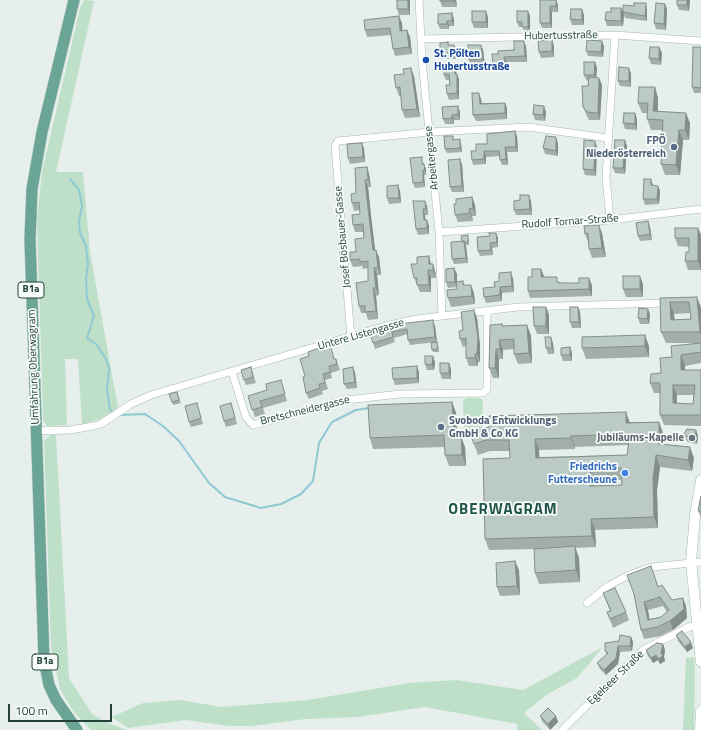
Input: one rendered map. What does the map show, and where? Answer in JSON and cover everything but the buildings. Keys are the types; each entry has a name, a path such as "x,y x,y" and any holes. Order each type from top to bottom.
{"main road":[{"name":"Umfahrung Oberwagram","path":"74,0 42,132 32,189 30,239 44,660 50,685 56,700 77,730"},
{"path":"701,480 693,530 701,662"},
{"path":"700,730 701,711"}],"street":[{"name":"Arbeitergasse","path":"418,0 439,232 442,316"},
{"name":"Hubertusstraße","path":"421,39 615,35 701,41"},
{"path":"610,220 606,177 615,35"},
{"path":"430,132 528,127 608,138"},
{"name":"Josef Bösbauer-Gasse","path":"351,337 335,146 340,140 430,132"},
{"name":"Rudolf Tornar-Straße","path":"439,232 610,220 701,209"},
{"name":"Untere Listengasse","path":"36,431 87,428 101,424 131,404 152,395 389,325 442,316 518,307 677,303"},
{"name":"Bretschneidergasse","path":"232,372 246,417 253,425 346,400 400,394 486,392 487,311"},
{"path":"587,603 608,586 629,574 652,567 696,562"},
{"name":"Egelseer Straße","path":"562,730 643,650 689,627 698,625"}],"green space":[{"path":"84,0 94,1 56,172 83,172 90,252 118,408 101,419 82,424 78,359 65,359 67,425 47,426 43,420 37,219 42,172 80,8"},
{"path":"466,398 480,398 483,400 482,433 464,433 463,401"},
{"path":"50,435 56,435 69,678 92,714 104,721 127,730 91,730 73,711 60,689 51,647 44,441"},
{"path":"603,647 577,678 548,694 524,713 542,730 517,730 517,724 425,707 358,717 306,719 252,726 229,726 186,720 128,728 112,717 143,703 181,700 221,707 307,700 409,683 456,680 523,690"},
{"path":"694,657 694,730 683,730 686,658"}],"waterway":[{"path":"70,179 79,190 82,206 79,221 80,233 86,246 88,264 86,280 87,299 94,316 87,338 96,344 106,359 109,369 107,388 110,410 115,413"},
{"path":"119,415 145,414 163,426 179,441 209,483 225,497 261,508 281,504 301,494 313,481 319,443 332,422 356,410 369,408"}],"place":[{"name":"St. Pölten Hubertusstraße","path":"426,60"},
{"name":"FPÖ Niederösterreich","path":"674,147"},
{"name":"Svoboda Entwicklungs GmbH & Co KG","path":"441,427"},
{"name":"Jubiläums-Kapelle","path":"692,438"},
{"name":"Friedrichs Futterscheune","path":"625,473"}],"district":[{"name":"OBERWAGRAM","path":"503,510"}]}
